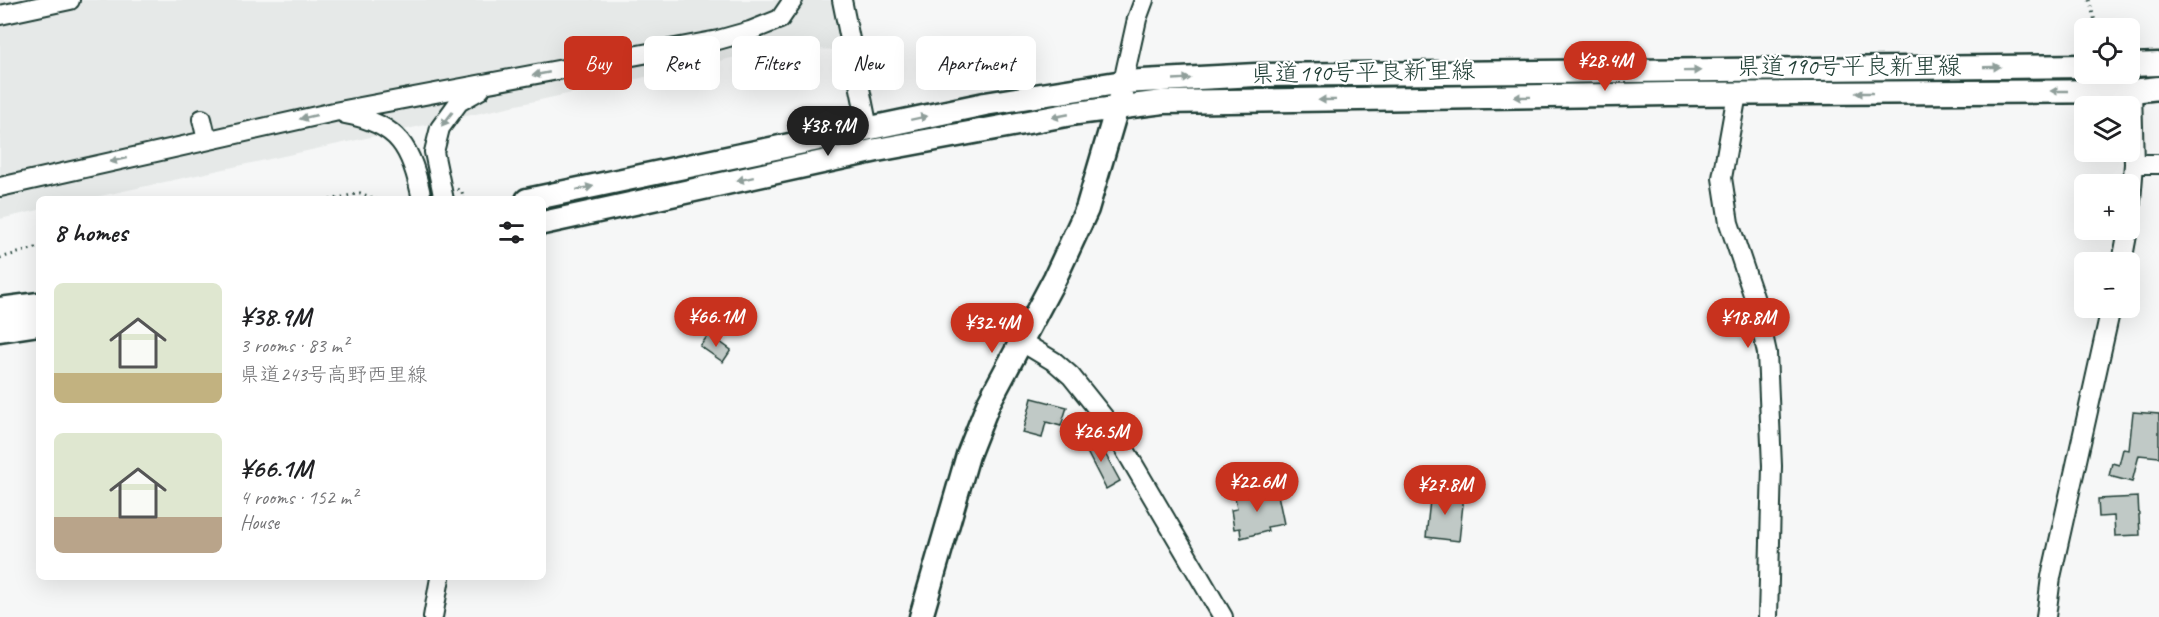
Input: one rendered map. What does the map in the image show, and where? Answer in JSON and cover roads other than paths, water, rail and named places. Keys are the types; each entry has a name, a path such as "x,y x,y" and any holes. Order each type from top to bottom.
{"main road":[{"path":"2140,65 2159,64"},
{"name":"県道190号平良新里線","path":"546,196 985,104 1123,82 1256,75 2074,66"},
{"path":"921,617 968,455 989,402 1073,242 1087,209 1123,82"},
{"name":"県道190号平良新里線","path":"546,222 877,150 1117,107 1163,102 2159,88"},
{"path":"0,309 36,304"},
{"path":"0,330 36,324"}],"street":[{"path":"0,15 70,0"},
{"path":"0,187 334,112 717,40 780,19 793,0"},
{"path":"842,0 868,128"},
{"path":"1123,82 1137,19 1144,0"},
{"path":"443,196 434,152 440,128 459,102 492,83"},
{"path":"2132,90 2133,174"},
{"path":"1737,94 1722,178 1729,223 1756,303 1767,353 1772,466 1768,617"},
{"path":"334,112 367,118 392,131 411,155 421,196"},
{"path":"201,119 207,140"},
{"path":"2134,164 2159,164"},
{"path":"2046,617 2051,578 2109,318"},
{"path":"1022,342 1055,362 1071,376 1111,426 1223,617"},
{"path":"433,617 440,580"}]}
